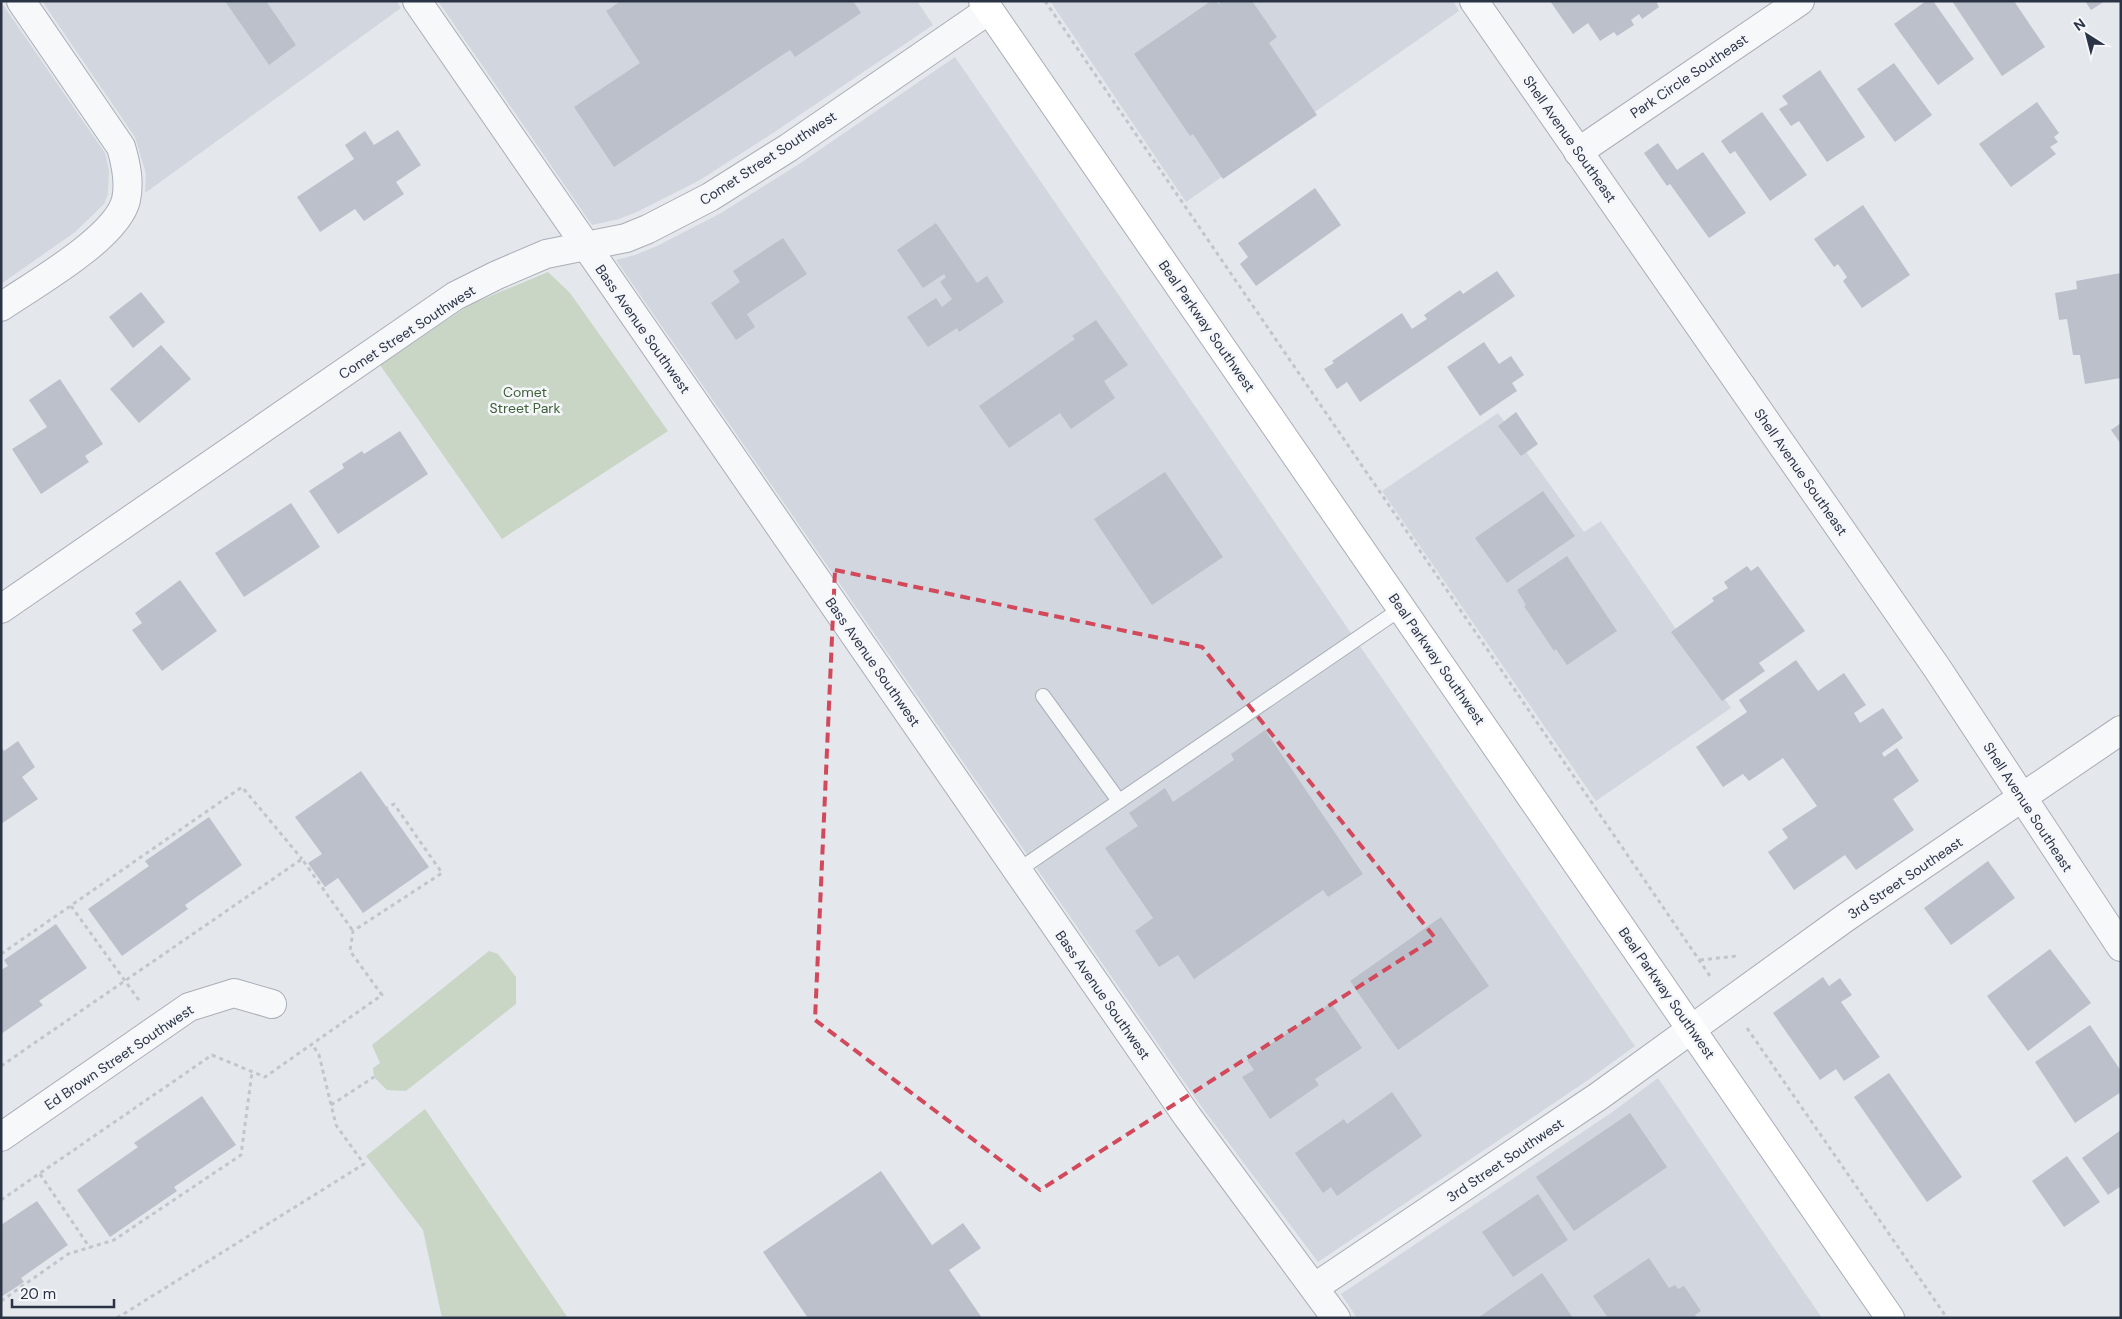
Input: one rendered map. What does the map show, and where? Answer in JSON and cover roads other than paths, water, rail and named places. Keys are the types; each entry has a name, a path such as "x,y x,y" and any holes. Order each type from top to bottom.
{"main road":[{"name":"Beal Parkway Southwest","path":"986,6 1890,1318"}],"street":[{"path":"1,308 88,248 119,216 126,200 128,170 121,147 21,1"},
{"name":"Bass Avenue Southwest","path":"417,1 1187,1116 1315,1287 1336,1318"},
{"name":"Shell Avenue Southeast","path":"1474,1 1932,660 2121,947"},
{"name":"Park Circle Southeast","path":"1578,152 1800,1"},
{"name":"Comet Street Southwest","path":"1,609 455,296 546,254 626,238 648,229 710,197 788,148 986,6"},
{"name":"3rd Street Southeast","path":"1692,1029 1846,918 2121,730"},
{"name":"Ed Brown Street Southwest","path":"1,1137 189,1007 234,993 272,1004"},
{"name":"3rd Street Southwest","path":"1315,1287 1599,1096 1692,1029"}],"lane":[{"path":"1017,871 1402,608"},
{"path":"1043,696 1119,801"}],"park label":[{"name":"Comet Street Park","path":"525,400"}]}
